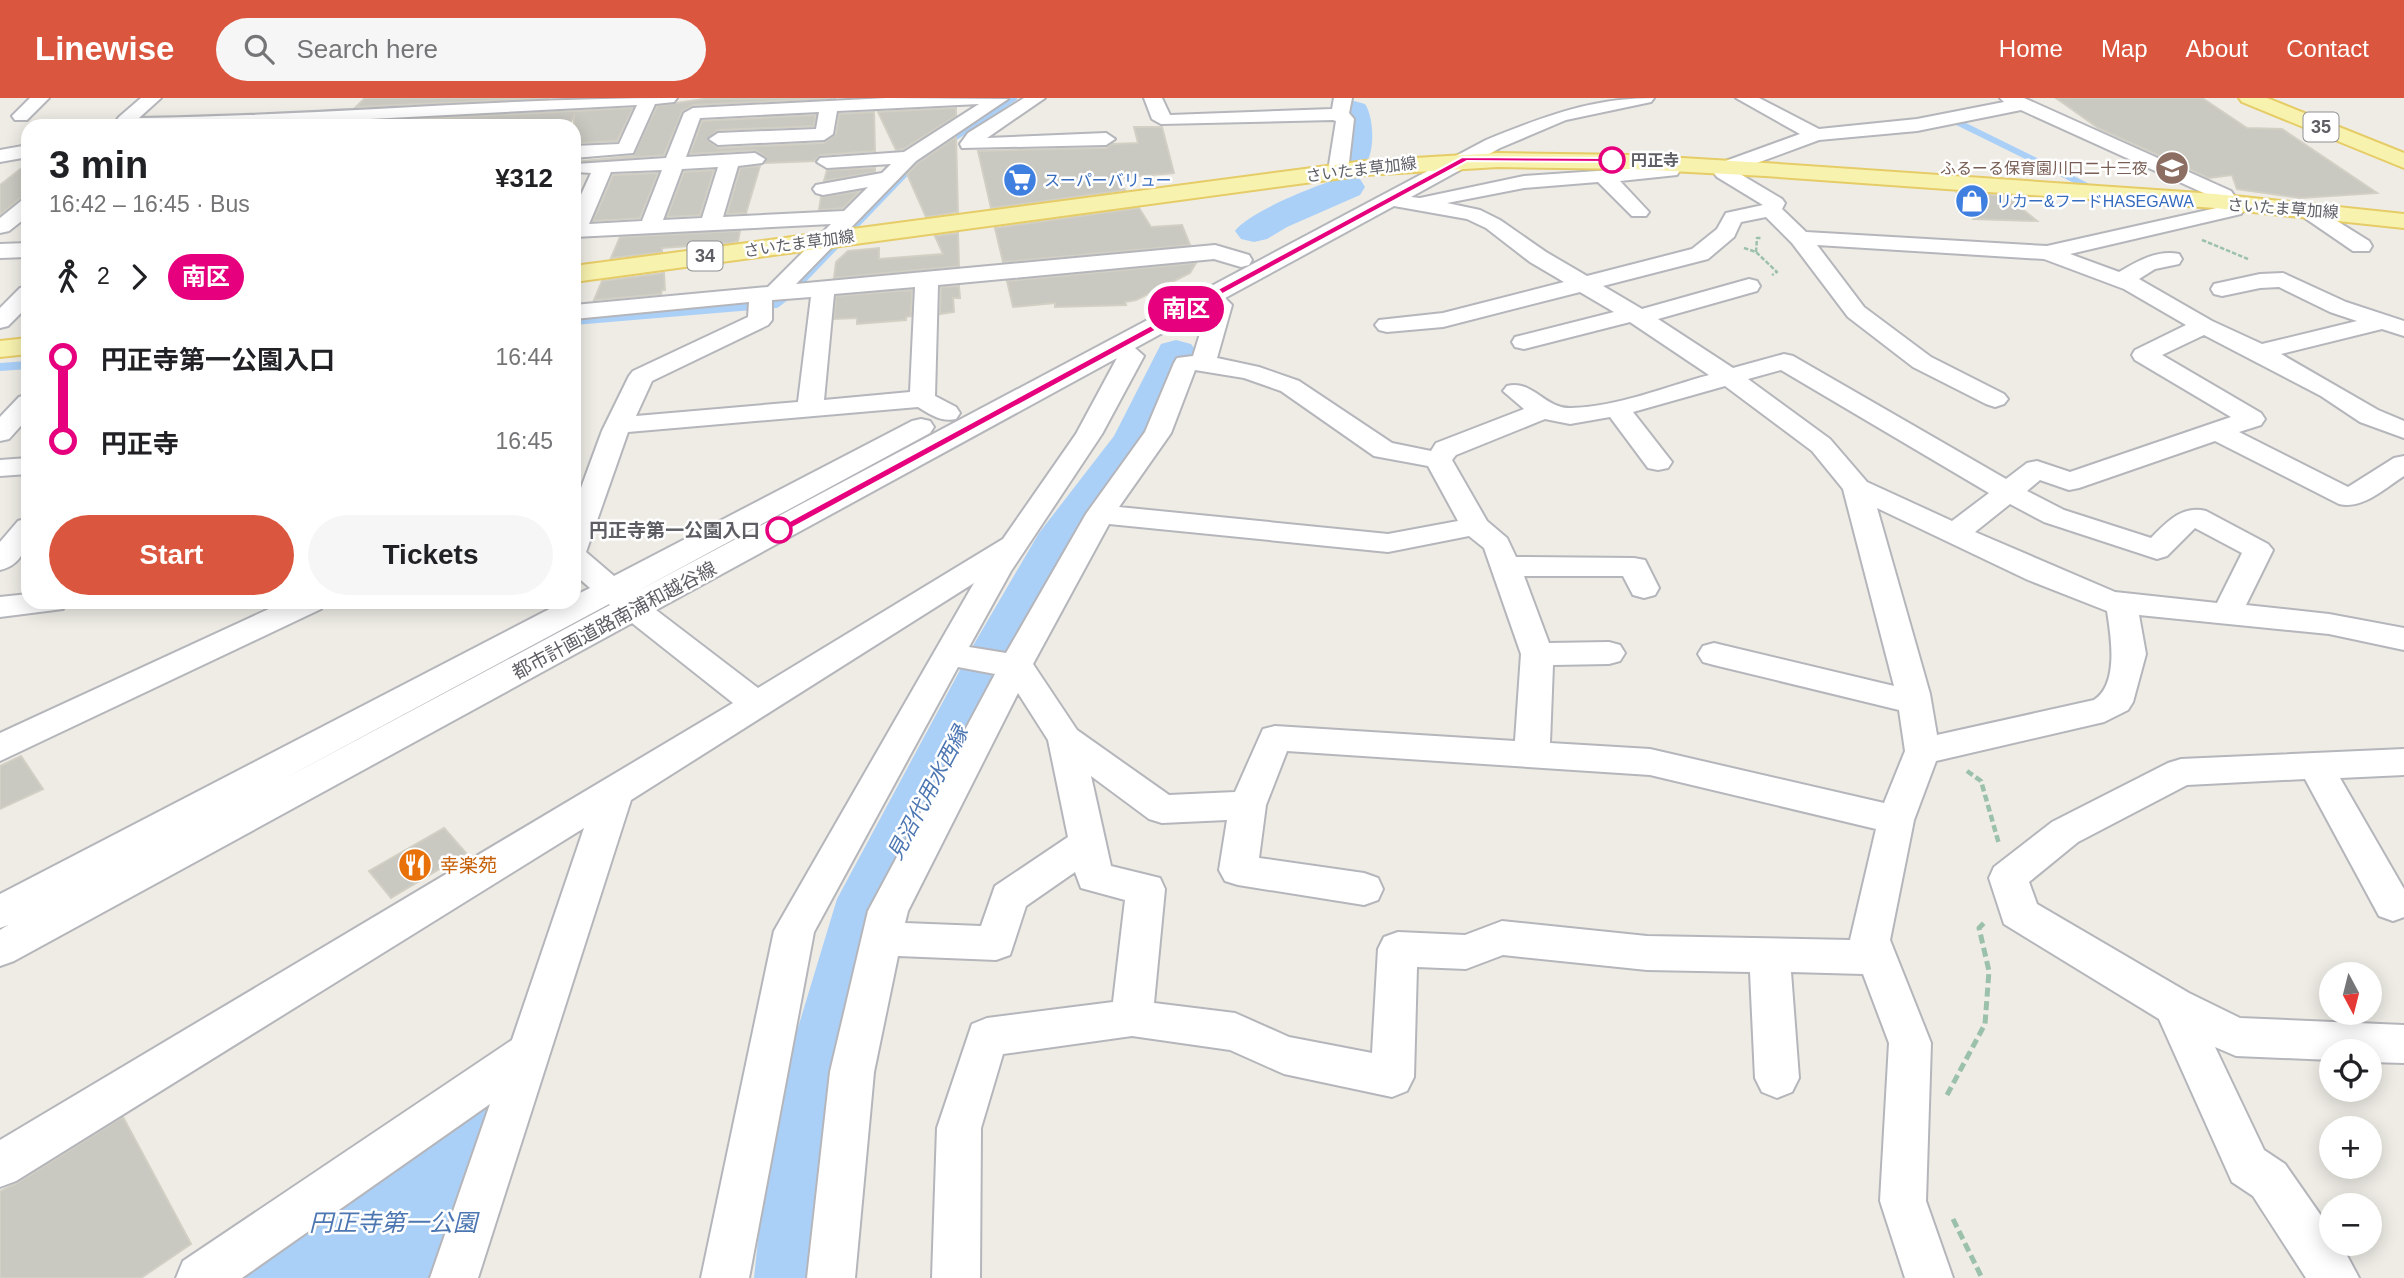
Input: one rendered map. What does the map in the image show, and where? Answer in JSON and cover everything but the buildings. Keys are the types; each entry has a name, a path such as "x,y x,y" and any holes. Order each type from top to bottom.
{"main road":[{"name":"35","path":"2249,98 2404,161"},
{"name":"さいたま草加線","path":"581,273 830,239 855,226 1465,159 1589,159 1727,167 2306,210 2404,221"},
{"path":"0,349 21,347"}],"street":[{"path":"21,116 40,98"},
{"path":"127,119 152,98"},
{"path":"338,119 359,98"},
{"path":"390,119 407,98"},
{"path":"338,119 390,119 451,104 549,104 668,98"},
{"path":"650,227 696,105 994,98"},
{"path":"581,231 711,224 855,226 888,178 909,156 1001,98"},
{"path":"1036,98 975,137 969,145 1106,139"},
{"path":"1153,98 1161,119 1170,120 1303,106 1340,106 1345,119 1338,172"},
{"name":"都市計画道路南浦和越谷線","path":"0,949 623,599 934,406 1241,260 1430,161 1447,149 1514,118 1597,98"},
{"name":"都市計画道路南浦和越谷線","path":"0,912 623,599 1115,347 1465,159 1528,128 1561,116 1645,98"},
{"path":"1745,98 1815,135"},
{"path":"581,141 626,149 648,99"},
{"path":"581,137 598,100"},
{"path":"1772,210 1775,203 1736,182 1724,173 1727,167 1815,135 1917,125 2016,101 2224,195 2234,210 2047,253 1800,238"},
{"path":"712,140 824,134 833,103"},
{"path":"440,119 451,104"},
{"path":"489,119 501,104"},
{"path":"540,119 549,104"},
{"path":"208,119 222,106"},
{"path":"0,156 21,152"},
{"path":"827,162 909,156"},
{"path":"581,168 755,159"},
{"path":"711,224 730,160"},
{"path":"1421,205 1458,193 1514,183 1670,171 1674,164"},
{"path":"581,216 604,167"},
{"path":"1603,175 1639,212"},
{"path":"822,189 888,178"},
{"path":"0,200 21,198"},
{"path":"1391,199 1473,214 1493,223 1538,257 1637,315 1728,376 1821,445 1857,488 2039,573 2110,602 2329,624 2404,639"},
{"path":"1772,210 1800,238 1856,312 1932,368 1995,399"},
{"path":"1387,325 1443,320 1700,254 1726,232 1733,217 1772,210"},
{"path":"2306,210 2361,246"},
{"path":"1,227 21,211"},
{"path":"1,227 21,226"},
{"path":"581,528 618,425 642,376 765,303 830,239"},
{"path":"0,251 21,250"},
{"path":"581,312 765,303 822,291 927,279 1215,252 1241,260"},
{"path":"2047,253 2121,280 2204,326 2259,352 2369,416 2404,430"},
{"path":"1559,268 1612,257"},
{"path":"2121,280 2148,264 2171,259"},
{"path":"618,425 810,409 934,406 927,279"},
{"path":"2222,289 2260,281 2283,280 2338,307 2394,326"},
{"path":"1524,342 1749,286"},
{"path":"810,409 822,291"},
{"path":"1203,363 1220,305 1207,298"},
{"path":"0,321 21,300"},
{"path":"581,330 739,318 765,303"},
{"path":"1953,535 2037,469 2068,482 2252,419 2144,355 2204,326"},
{"path":"2259,352 2394,326"},
{"path":"725,1278 794,932 949,655 1014,545 1089,434 1132,356 1115,347"},
{"path":"1516,391 1543,411 1570,416 1616,408 1784,361 2006,492 2054,516 2157,550 2181,524 2196,517 2258,550 2227,613"},
{"path":"831,1278 852,1072 888,911 1048,603 1100,514 1158,433 1186,363 1203,363 1250,372 1290,386 1384,450 1438,460"},
{"path":"1906,383 1932,368"},
{"path":"1616,408 1658,462"},
{"path":"0,433 21,410"},
{"path":"1438,460 1446,449 1543,411"},
{"path":"2216,431 2349,498 2404,464"},
{"path":"1438,460 1475,526 1497,544 1537,654 1532,754"},
{"path":"0,468 21,466"},
{"path":"1857,488 1928,750 1896,820 1870,940 1910,1043 1903,1201 1929,1278"},
{"path":"1100,514 1388,543 1475,526"},
{"path":"0,561 21,536"},
{"path":"0,1165 1014,545"},
{"path":"581,564 757,704"},
{"path":"1505,566 1634,567 1644,589"},
{"path":"1928,750 2105,710 2116,702 2130,654 2121,603"},
{"path":"0,607 21,605"},
{"path":"0,748 295,609"},
{"path":"1537,654 1609,653"},
{"path":"1714,654 1914,702"},
{"path":"949,655 1017,666 1065,739 1095,877 1146,889 1132,1018"},
{"path":"1364,889 1238,870 1248,806 1275,738 1650,762 1896,820"},
{"path":"1065,739 1162,809 1248,806"},
{"path":"2404,762 2181,772 2065,832 2014,895 2174,1006 2236,1037 2404,1044"},
{"path":"2315,766 2393,905"},
{"path":"454,1278 614,792"},
{"path":"881,939 996,943 1009,897 1088,843"},
{"path":"956,1278 958,1128 987,1037 1132,1018 1235,1032 1284,1055 1392,1077 1398,949 1466,952 1502,939 1647,953 1877,957"},
{"path":"1769,955 1777,1078"},
{"path":"2174,1006 2248,1166 2269,1180 2335,1278"},
{"path":"200,1278 526,1054"}],"path":[{"path":"1928,750 1981,780 2014,895 1979,928 1989,971 1985,1024 1942,1103"},
{"path":"1949,1213 1982,1278"}],"water":[{"name":"円正寺第一公園","path":"476,1098 493,1103 430,1278 222,1278"}],"waterway":[{"path":"793,291 914,165 1014,98"},
{"name":"見沼代用水西縁","path":"1354,111 1354,156"},
{"path":"1957,122 2095,190"},
{"name":"見沼代用水西縁","path":"1254,231 1274,219 1347,187"},
{"path":"581,320 776,304 793,291"},
{"name":"見沼代用水西縁","path":"798,1278 802,1230 826,1064 872,899 1003,644 1065,533 1136,439 1176,353"},
{"path":"0,367 21,366"}],"bus line":[{"name":"南区","path":"779,530 1465,159 1612,160"}],"place":[{"name":"円正寺","path":"1612,160"},
{"name":"ふるーる保育園川口二十三夜","path":"2172,168"},
{"name":"スーパーバリュー","path":"1020,180"},
{"name":"リカー&フードHASEGAWA","path":"1972,201"},
{"name":"円正寺第一公園入口","path":"779,530"},
{"name":"幸楽苑","path":"415,865"}]}
